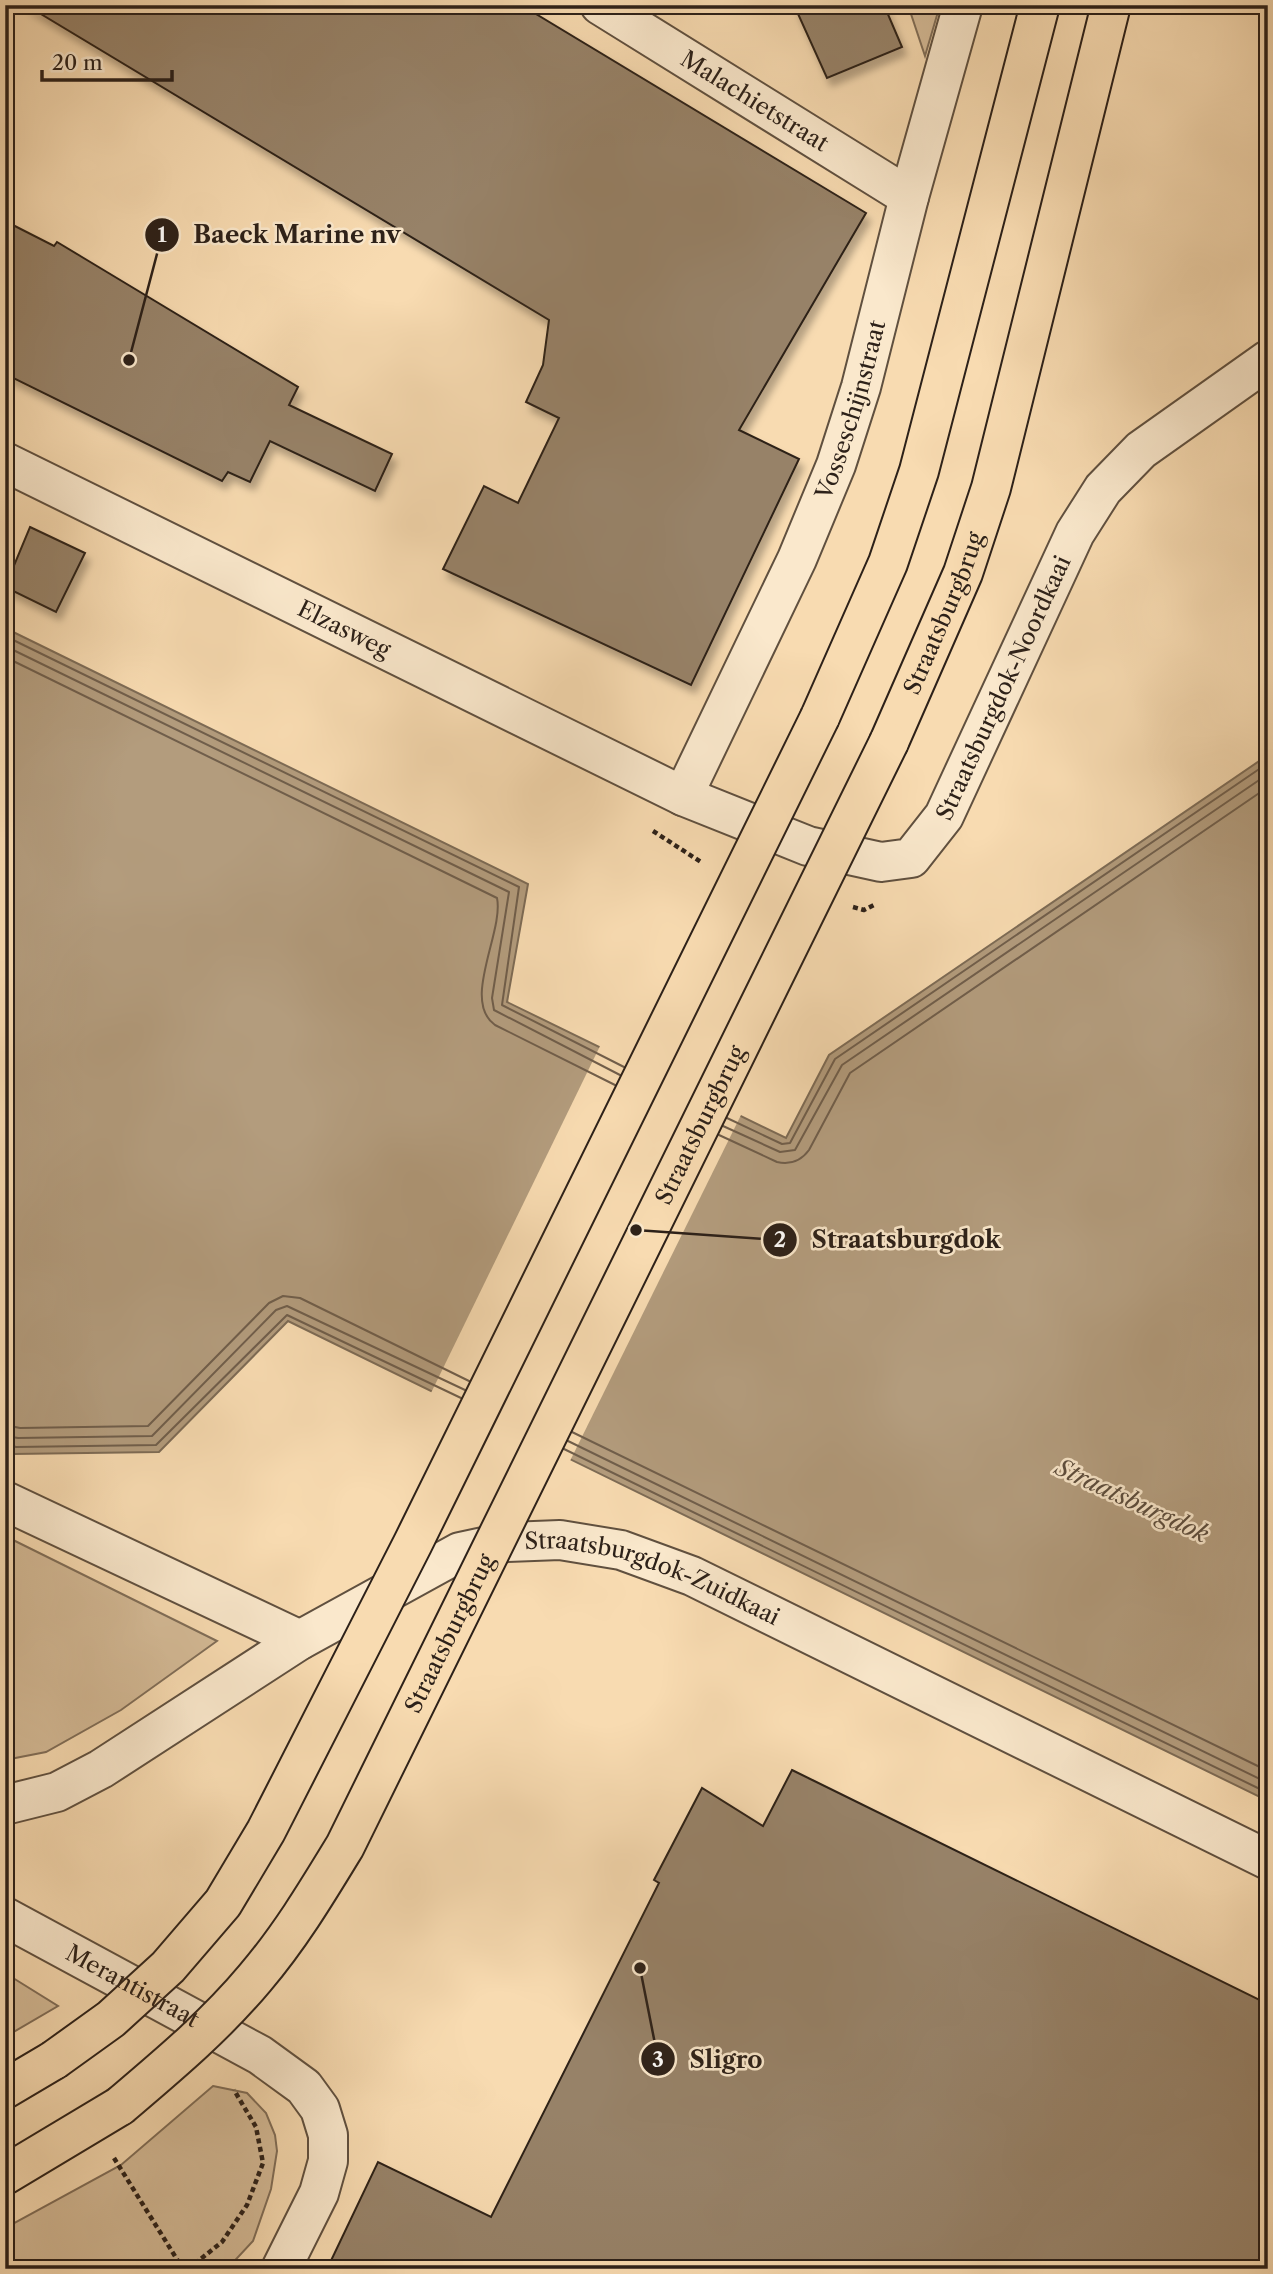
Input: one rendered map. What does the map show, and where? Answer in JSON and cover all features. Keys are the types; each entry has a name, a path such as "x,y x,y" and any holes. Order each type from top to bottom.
{"main road":[{"path":"5,2089 54,2060 111,2020 167,1967 223,1903 266,1831 431,1506 814,729 888,563 919,471 1040,5"},
{"name":"Straatsburgbrug","path":"5,2175 120,2106 198,2040 255,1979 288,1935 345,1846 864,792 945,619 991,488 1111,5"}],"street":[{"name":"Malachietstraat","path":"600,5 909,197"},
{"name":"Vosseschijnstraat","path":"683,796 797,559 836,465 861,387 909,197 963,5"},
{"name":"Straatsburgdok-Noordkaai","path":"683,796 808,845 881,862 911,858 943,816 1075,533 1103,489 1141,450 1268,360"},
{"name":"Elzasweg","path":"5,462 683,796"},
{"path":"5,1501 300,1640"},
{"name":"Straatsburgdok-Zuidkaai","path":"5,1805 57,1792 102,1769 300,1640 460,1552 507,1542 559,1540 621,1550 692,1576 1268,1860"},
{"name":"Merantistraat","path":"5,1917 260,2055 304,2087 320,2109 327,2135 328,2161 319,2193 281,2269"}],"path":[{"path":"117,2162 186,2269 222,2242 247,2205 263,2163 256,2127 227,2081 260,2055"}],"shaded area":[{"path":"908,5 940,5 925,56"},
{"path":"5,1536 217,1641 121,1710 46,1752 5,1760"},
{"path":"5,1973 58,2006 5,2037"},
{"path":"213,2086 247,2093 266,2113 275,2135 277,2151 271,2189 253,2241 227,2269 5,2269 5,2228 121,2165"}],"water":[{"name":"Straatsburgdok","path":"5,628 528,884 507,1002 786,1138 829,1055 1268,755 1268,1801 288,1321 159,1452 13,1454 5,1450"}],"pier":[{"path":"601,1044 742,1113 569,1463 430,1395"}],"building":[{"path":"26,5 521,5 866,213 739,430 799,459 691,685 443,569 484,486 518,503 559,418 526,402 543,365 549,320"},
{"path":"794,5 884,5 902,47 827,78"},
{"path":"5,221 54,246 57,242 298,387 289,405 392,454 375,491 270,441 250,482 228,472 222,481 5,374"},
{"path":"30,527 85,553 56,612 5,587"},
{"path":"792,1770 1268,2004 1268,2269 327,2269 378,2162 491,2217 659,1883 654,1880 702,1788 763,1826"}],"place":[{"name":"Baeck Marine nv","path":"129,360"},
{"name":"Straatsburgdok","path":"636,1230"},
{"name":"Sligro","path":"640,1968"}]}
